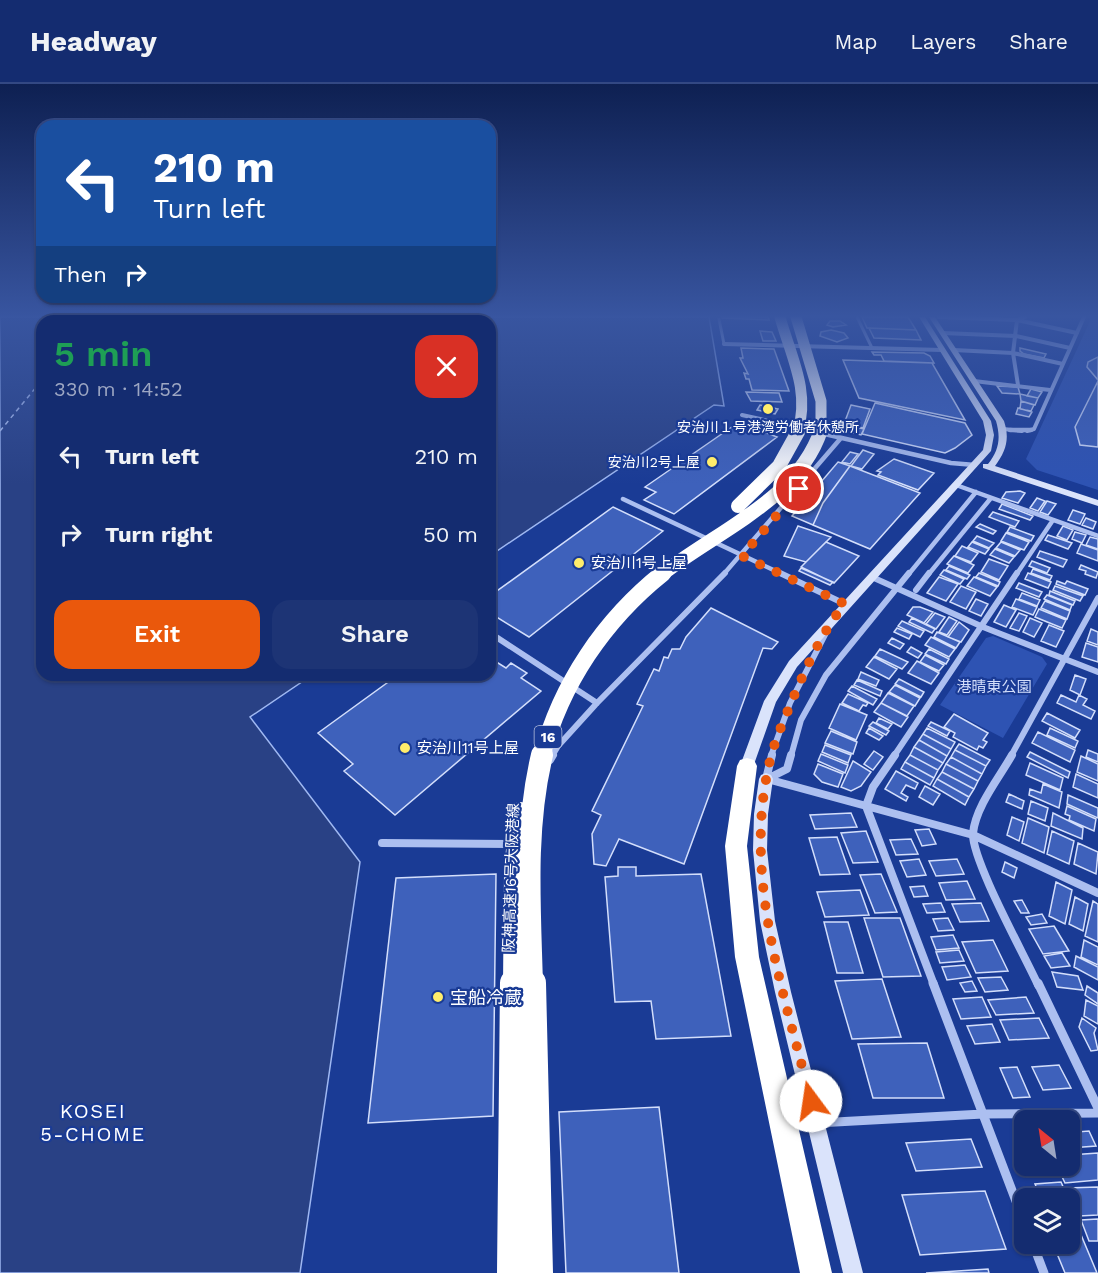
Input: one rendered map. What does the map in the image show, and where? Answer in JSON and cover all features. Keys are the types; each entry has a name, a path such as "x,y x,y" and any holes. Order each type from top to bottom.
{"highway":[{"name":"阪神高速16号大阪港線","path":"511,1273 515,874 520,808 532,752 543,719 564,674 609,610 674,553 770,478 794,445 802,423 804,395 797,372"},
{"name":"阪神高速16号大阪港線","path":"539,1273 529,872 532,807 542,754 557,711 573,680 592,647 618,613 683,557 771,496 808,460 820,434 822,405 812,372"},
{"path":"747,766 736,846 747,957 816,1273"},
{"path":"513,1088 522,1199 523,1273"}],"street":[{"path":"747,766 761,722 782,679 840,609 874,578 987,451 989,428 956,372"},
{"path":"969,372 1003,429 1002,450 991,466"},
{"path":"1016,372 1018,385"},
{"path":"1003,429 1031,431 1059,372"},
{"path":"974,381 1050,390"},
{"path":"742,415 951,463 991,466 1098,503"},
{"path":"523,1029 519,844 534,785 558,746 597,703 742,556 841,438"},
{"path":"956,484 1098,536"},
{"path":"766,779 786,769 801,720 826,675 976,492"},
{"path":"916,590 991,498"},
{"path":"623,499 742,556 840,609"},
{"path":"1014,1196 866,806 873,788 1053,520"},
{"path":"874,578 983,627 1098,672"},
{"path":"1098,598 977,818 973,835 981,866 1098,1108"},
{"path":"840,609 807,669 780,730 766,779 760,820 761,882 772,946 853,1273"},
{"path":"496,637 597,703"},
{"path":"766,779 973,835 1098,893"},
{"path":"382,843 519,844"},
{"path":"817,1124 983,1114 1098,1113"},
{"path":"1037,1254 1044,1273"}],"green space":[{"path":"1066,372 1098,372 1098,490 1037,470 1026,459"},
{"name":"港晴東公園","path":"993,636 1042,657 1047,664 1003,738 940,705 986,638"}],"shaded area":[{"path":"0,372 36,372 36,681 303,681 250,717 360,862 300,1273 0,1273"},
{"path":"496,372 718,372 724,406 714,405 496,552"}],"building":[{"path":"782,372 789,391 752,390 749,379 746,379 744,373"},
{"path":"848,372 937,372 965,420 859,398"},
{"path":"1092,372 1098,372 1098,380"},
{"path":"1098,381 1098,447 1080,445 1075,427"},
{"path":"997,386 1018,387 1020,394 1002,393"},
{"path":"1031,389 1042,392 1038,398 1027,396"},
{"path":"746,392 779,393 782,402 751,401"},
{"path":"1020,394 1038,398 1035,405 1021,401"},
{"path":"1021,401 1034,405 1031,411 1020,409"},
{"path":"875,403 965,423 972,435 945,453 862,434"},
{"name":"安治川１号港湾労働者休憩所","path":"760,405 778,409 775,414 757,410"},
{"path":"851,405 870,409 863,428 844,424"},
{"path":"1018,408 1032,412 1029,417 1016,414"},
{"name":"安治川2号上屋","path":"739,422 777,437 674,514 644,500 656,492 645,487"},
{"path":"844,424 864,429 861,435 841,430"},
{"path":"863,450 874,454 862,469 851,466"},
{"path":"850,452 858,454 850,464 842,462"},
{"path":"894,459 934,473 918,490 878,475 881,472 877,471"},
{"path":"838,462 850,466 823,503 813,525 792,516"},
{"path":"850,466 920,493 870,549 813,525 823,503"},
{"path":"1006,492 1025,493 1018,503 1002,498"},
{"path":"1037,498 1045,501 1038,511 1030,508"},
{"path":"1047,501 1056,504 1048,515 1040,512"},
{"path":"1002,504 1033,516 1030,520 999,509"},
{"name":"安治川1号上屋","path":"613,507 663,531 529,637 496,617 496,592"},
{"path":"1073,510 1085,514 1080,524 1068,520"},
{"path":"993,512 1019,521 1015,527 989,517"},
{"path":"1086,518 1096,522 1093,529 1082,525"},
{"path":"980,524 996,531 993,534 976,527"},
{"path":"798,526 831,537 806,562 784,556"},
{"path":"1063,526 1073,530 1067,540 1057,536"},
{"path":"1010,527 1034,536 1031,541 1007,532"},
{"path":"1075,532 1086,535 1082,543 1072,539"},
{"path":"1006,533 1029,542 1024,550 1001,541"},
{"path":"1048,535 1072,543 1068,549 1045,540"},
{"path":"977,536 994,543 989,548 973,541"},
{"path":"1090,537 1098,539 1098,549 1086,545"},
{"path":"826,542 859,556 834,583 801,567"},
{"path":"972,542 989,549 985,554 968,547"},
{"path":"1001,542 1020,550 1015,556 996,548"},
{"path":"1081,544 1098,550 1098,561 1077,553"},
{"path":"962,546 978,553 971,562 955,556"},
{"path":"995,549 1014,557 1009,563 990,555"},
{"path":"1040,551 1067,560 1063,567 1037,557"},
{"path":"954,556 974,565 968,573 947,564"},
{"path":"989,559 1008,566 999,580 981,572"},
{"path":"1032,561 1050,568 1047,573 1029,566"},
{"path":"1081,565 1098,572 1096,578 1079,569"},
{"path":"949,566 970,575 967,579 946,570"},
{"path":"801,568 833,582 830,585 799,571"},
{"path":"1033,569 1052,576 1050,580 1031,573"},
{"path":"944,570 964,579 960,584 940,575"},
{"path":"979,573 1000,582 998,586 976,577"},
{"path":"1028,573 1051,582 1048,588 1025,579"},
{"path":"939,577 958,584 946,601 927,593"},
{"path":"974,577 997,587 990,596 967,586"},
{"path":"1057,581 1065,584 1067,581 1088,589 1085,595 1056,584"},
{"path":"1019,583 1042,592 1039,597 1016,588"},
{"path":"961,586 976,592 966,609 950,602"},
{"path":"1055,586 1083,596 1080,601 1053,590"},
{"path":"1050,591 1075,601 1073,605 1049,595"},
{"path":"1022,593 1040,600 1037,606 1019,599"},
{"path":"1047,595 1072,605 1070,610 1044,599"},
{"path":"976,599 988,604 981,616 969,611"},
{"path":"1016,599 1037,607 1033,615 1012,607"},
{"path":"1045,601 1070,611 1067,619 1041,608"},
{"path":"1004,605 1016,610 1006,627 994,622"},
{"path":"913,607 933,612 924,623 907,615"},
{"path":"711,608 778,642 772,649 763,648 684,864 619,839 606,866 594,864 592,834 601,815 592,811 643,706 637,704 654,669 659,671 664,657 668,658 672,649 680,649 686,637"},
{"path":"1039,609 1066,620 1062,628 1035,617"},
{"path":"935,613 945,617 936,629 926,624"},
{"path":"1019,613 1027,616 1019,631 1010,628"},
{"path":"949,617 957,621 947,635 939,632"},
{"path":"912,618 935,629 932,633 909,622"},
{"path":"1030,618 1042,623 1034,637 1023,632"},
{"path":"902,621 924,631 920,637 898,626"},
{"path":"959,622 969,630 961,642 948,637"},
{"path":"1049,625 1064,631 1056,647 1041,641"},
{"path":"897,628 912,634 909,639 894,632"},
{"path":"1091,629 1098,632 1098,645 1087,641"},
{"path":"937,632 960,642 956,648 934,637"},
{"path":"931,637 955,649 949,657 925,645"},
{"path":"892,638 904,644 900,649 888,643"},
{"path":"1086,643 1098,647 1098,662 1082,657"},
{"path":"911,647 922,653 918,658 907,652"},
{"path":"880,649 908,662 902,669 875,656"},
{"path":"929,649 949,659 946,664 925,654"},
{"path":"925,655 944,665 939,671 920,662"},
{"path":"874,657 897,669 889,679 866,667"},
{"path":"917,661 939,673 931,684 908,673"},
{"name":"安治川11号上屋","path":"496,662 506,668 511,663 527,673 521,678 541,691 395,815 344,771 353,764 318,733 390,681 496,681"},
{"path":"861,672 879,680 876,686 858,679"},
{"path":"1075,675 1086,679 1080,695 1070,690"},
{"path":"899,679 924,692 921,697 895,684"},
{"path":"857,680 882,691 880,696 854,685"},
{"path":"895,685 920,698 915,706 889,692"},
{"path":"852,686 877,699 873,705 848,691"},
{"path":"888,693 914,706 907,716 881,703"},
{"path":"848,694 868,703 866,706 863,705 859,711 842,703"},
{"path":"1061,695 1076,702 1079,695 1087,699 1083,705 1095,711 1091,719 1057,703"},
{"path":"881,703 908,717 901,727 874,712"},
{"path":"840,704 867,715 856,740 829,728"},
{"path":"1047,713 1080,730 1075,738 1042,721"},
{"path":"954,714 988,733 983,740 987,742 983,748 979,746 977,750 953,737 955,733 944,727"},
{"path":"879,718 892,724 888,729 876,723"},
{"path":"873,722 889,731 886,735 869,726"},
{"path":"931,722 950,731 947,736 928,726"},
{"path":"869,728 883,736 879,740 866,733"},
{"path":"927,728 955,742 951,749 923,734"},
{"path":"1050,728 1078,741 1075,748 1047,735"},
{"path":"831,731 857,742 853,754 825,743"},
{"path":"1038,732 1075,750 1070,762 1032,743"},
{"path":"923,734 951,749 947,756 919,740"},
{"path":"919,740 947,756 943,763 914,747"},
{"path":"959,744 990,760 986,766 955,750"},
{"path":"825,745 851,755 848,763 822,752"},
{"path":"914,747 943,763 938,770 910,755"},
{"path":"955,750 986,766 982,774 951,757"},
{"path":"1088,750 1098,754 1098,762 1086,757"},
{"path":"874,751 883,757 873,770 864,764"},
{"path":"1030,752 1070,772 1068,778 1027,757"},
{"path":"821,754 848,765 845,773 818,761"},
{"path":"910,755 938,770 934,778 905,762"},
{"path":"1081,756 1098,764 1098,781 1077,772"},
{"path":"951,757 982,774 978,781 946,764"},
{"path":"853,761 871,772 861,786 851,791 841,787"},
{"path":"905,762 934,778 930,785 901,769"},
{"path":"1030,763 1063,778 1060,790 1026,775"},
{"path":"818,764 843,774 838,787 822,782 814,774"},
{"path":"946,764 978,781 974,789 942,772"},
{"path":"896,771 918,783 915,789 906,785 901,793 908,797 906,801 885,789"},
{"path":"942,772 974,789 969,797 937,779"},
{"path":"1076,774 1098,784 1098,798 1073,787"},
{"path":"937,779 969,797 965,805 933,786"},
{"path":"1043,784 1062,792 1059,808 1029,795 1030,789 1041,793"},
{"path":"925,786 940,794 933,805 919,797"},
{"path":"1009,794 1024,801 1022,809 1006,802"},
{"path":"1068,795 1098,808 1098,818 1067,804"},
{"path":"1031,801 1048,808 1045,821 1028,814"},
{"path":"1067,806 1096,819 1094,831 1069,820 1070,816 1065,814"},
{"path":"851,813 857,827 815,829 810,815"},
{"path":"1053,813 1083,828 1082,839 1051,826"},
{"path":"1012,817 1024,822 1019,841 1007,835"},
{"path":"1028,818 1049,827 1044,853 1022,843"},
{"path":"929,829 936,844 922,846 915,830"},
{"path":"866,831 878,862 853,863 841,833"},
{"path":"1052,831 1074,841 1069,864 1047,854"},
{"path":"837,837 850,874 820,875 809,838"},
{"path":"911,839 918,854 896,855 890,840"},
{"path":"1078,843 1098,852 1096,874 1074,864"},
{"path":"919,859 926,875 907,877 900,861"},
{"path":"957,859 964,874 936,876 929,861"},
{"path":"1005,862 1017,868 1014,878 1002,872"},
{"path":"618,867 636,867 636,876 701,874 731,1036 656,1039 651,1001 615,1002 605,877 618,876"},
{"name":"宝船冷蔵","path":"496,874 493,1116 368,1123 396,878"},
{"path":"881,874 897,912 875,913 860,875"},
{"path":"967,881 975,899 946,900 939,883"},
{"path":"1056,882 1072,890 1065,924 1049,916"},
{"path":"924,886 928,896 914,897 910,887"},
{"path":"860,890 869,915 825,917 817,892"},
{"path":"1075,897 1088,904 1083,931 1069,924"},
{"path":"1022,900 1029,913 1021,913 1014,901"},
{"path":"1093,901 1098,904 1098,942 1085,936"},
{"path":"941,903 945,912 927,913 923,904"},
{"path":"981,903 989,921 960,922 952,904"},
{"path":"1042,914 1047,923 1031,925 1026,917"},
{"path":"864,918 900,918 921,976 883,977"},
{"path":"948,918 954,930 938,931 933,919"},
{"path":"824,922 848,922 863,973 837,973"},
{"path":"1054,926 1069,951 1043,954 1029,929"},
{"path":"953,935 959,948 936,950 931,937"},
{"path":"993,940 1008,971 976,973 962,942"},
{"path":"1084,940 1098,947 1098,965 1081,957"},
{"path":"959,950 964,961 940,963 936,952"},
{"path":"1062,953 1070,966 1051,968 1044,956"},
{"path":"1076,956 1098,967 1098,980 1074,967"},
{"path":"965,965 971,977 947,980 942,967"},
{"path":"1052,972 1078,976 1083,990 1057,987"},
{"path":"1001,977 1008,990 985,992 978,978"},
{"path":"882,979 901,1037 852,1039 835,981"},
{"path":"972,981 977,991 965,992 960,983"},
{"path":"1087,986 1098,993 1098,1004 1085,995"},
{"path":"982,997 991,1017 961,1019 953,999"},
{"path":"1026,997 1034,1013 996,1015 988,1000"},
{"path":"1086,1000 1098,1006 1098,1024 1084,1016"},
{"path":"1039,1018 1049,1038 1009,1040 1000,1020"},
{"path":"1082,1018 1096,1028 1094,1033 1098,1050 1091,1051 1079,1027"},
{"path":"992,1024 1000,1042 975,1044 967,1026"},
{"path":"927,1043 944,1098 873,1098 858,1044"},
{"path":"1059,1065 1071,1088 1043,1090 1032,1067"},
{"path":"1017,1067 1030,1097 1013,1098 1000,1068"},
{"path":"659,1107 679,1273 566,1273 559,1112"},
{"path":"1089,1131 1096,1146 1080,1147 1080,1132"},
{"path":"971,1139 982,1167 916,1171 906,1143"},
{"path":"1098,1153 1098,1180 1065,1183 1062,1176 1080,1176 1080,1154"},
{"path":"1061,1182 1064,1188 1037,1188 1035,1184"},
{"path":"1098,1187 1098,1215 1080,1216 1080,1188 1067,1188"},
{"path":"985,1191 1006,1249 920,1255 902,1195"},
{"path":"1098,1219 1098,1241 1089,1241 1081,1220"},
{"path":"1080,1232 1097,1273 1065,1273 1057,1254 1080,1254"},
{"path":"988,1269 989,1273 926,1273"}],"ferry route":[{"path":"0,431 36,387"}],"place":[{"name":"安治川１号港湾労働者休憩所","path":"768,409"},
{"name":"安治川2号上屋","path":"712,462"},
{"name":"安治川1号上屋","path":"579,563"},
{"name":"安治川11号上屋","path":"405,748"},
{"name":"宝船冷蔵","path":"438,997"}],"district":[{"name":"KOSEI 5-CHOME","path":"93,1122"}],"route":[{"path":"799,489 742,556 845,604 836,614 798,686 780,730 769,764 760,820 761,882 772,946 811,1101"}]}
